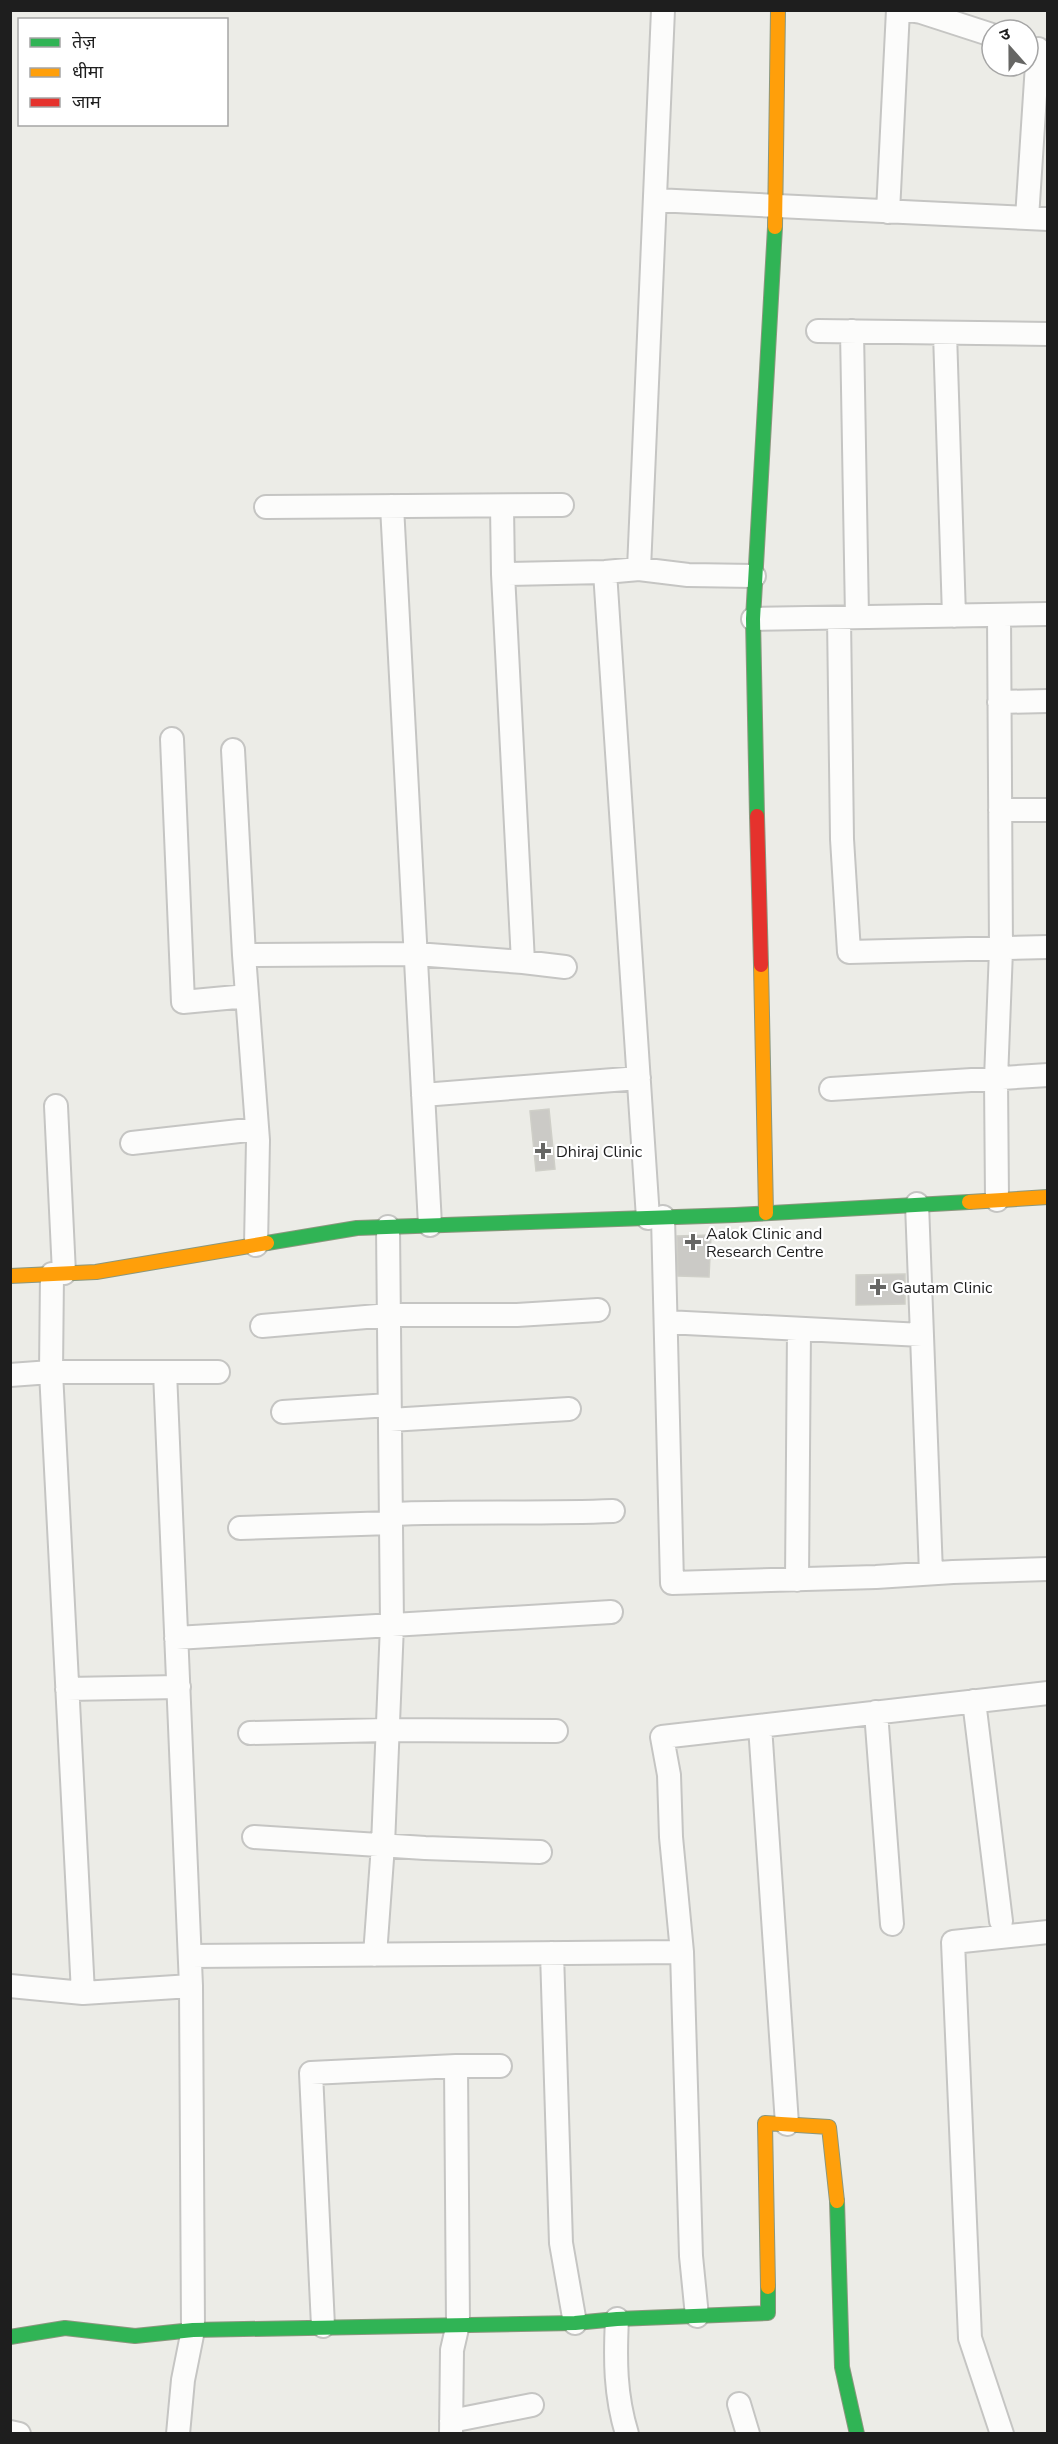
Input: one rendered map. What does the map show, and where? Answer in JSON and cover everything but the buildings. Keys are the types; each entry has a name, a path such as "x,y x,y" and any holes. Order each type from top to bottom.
{"street":[{"path":"639,569 663,10"},
{"path":"766,1213 753,619 776,206 778,10"},
{"path":"888,212 898,10"},
{"path":"908,10 949,16 980,29"},
{"path":"655,200 1037,219 1038,78"},
{"path":"818,331 1047,334"},
{"path":"852,331 842,839 849,952 1001,950 1047,947"},
{"path":"945,333 954,616"},
{"path":"392,506 430,1225"},
{"path":"502,506 503,574 523,962"},
{"path":"266,507 562,506"},
{"path":"503,574 639,569 688,575 754,576"},
{"path":"605,572 639,1078 666,1322 672,1583 1047,1569"},
{"path":"753,619 1047,614"},
{"path":"997,1200 996,1079 1001,950 999,615"},
{"path":"999,702 1047,701"},
{"path":"172,739 183,1002 247,996"},
{"path":"233,750 244,955 258,1129 256,1245"},
{"path":"1000,810 1047,810"},
{"path":"244,955 416,954 565,967"},
{"path":"831,1089 1047,1075"},
{"path":"423,1095 639,1078"},
{"path":"56,1106 58,1273 51,1372 83,1993"},
{"path":"132,1143 258,1129"},
{"path":"10,1276 96,1272 357,1228 766,1213 1047,1197"},
{"path":"917,1204 931,1573"},
{"path":"375,1955 383,1845 392,1625 388,1227"},
{"path":"262,1326 389,1315 517,1315 598,1310"},
{"path":"666,1322 922,1335"},
{"path":"797,1580 799,1329"},
{"path":"10,1375 51,1372 218,1372"},
{"path":"165,1372 191,1986 193,2330 183,2380 178,2433"},
{"path":"283,1412 569,1409"},
{"path":"240,1528 391,1519 446,1512 550,1514 613,1511"},
{"path":"176,1638 611,1612"},
{"path":"67,1689 178,1687"},
{"path":"697,2316 692,2256 682,1952 669,1775 662,1737 1047,1693"},
{"path":"974,1701 1001,1922"},
{"path":"876,1712 892,1924"},
{"path":"760,1726 788,2124"},
{"path":"250,1733 387,1730 556,1731"},
{"path":"254,1837 540,1852"},
{"path":"1002,2433 970,2338 952,1942 1047,1932"},
{"path":"190,1956 682,1952"},
{"path":"552,1953 561,2243 575,2323"},
{"path":"10,1986 83,1993 191,1986"},
{"path":"456,2066 458,2324 452,2350 451,2427 532,2405"},
{"path":"323,2326 311,2073 500,2066"},
{"path":"10,2337 65,2328 135,2336 193,2330 575,2323 617,2319 768,2313 765,2123 830,2127 837,2195 842,2367 856,2433"},
{"path":"617,2319 615,2369 619,2407 627,2433"},
{"path":"739,2404 748,2433"},
{"path":"10,2432 19,2433"}],"traffic: fast":[{"path":"757,816 753,619 775,227"},
{"path":"267,1243 357,1228 735,1215 969,1202"},
{"path":"837,2201 842,2367 857,2434"},
{"path":"10,2337 65,2328 135,2336 193,2330 575,2323 617,2319 768,2313 768,2287"}],"traffic: slow":[{"path":"775,227 778,10"},
{"path":"761,965 766,1213"},
{"path":"969,1202 1048,1197"},
{"path":"10,1276 96,1272 267,1243"},
{"path":"768,2287 765,2123 829,2127 837,2201"}],"traffic: jam":[{"path":"757,816 761,965"}],"place":[{"name":"Dhiraj Clinic","path":"543,1151"},
{"name":"Aalok Clinic and Research Centre","path":"693,1242"},
{"name":"Gautam Clinic","path":"878,1287"}]}
